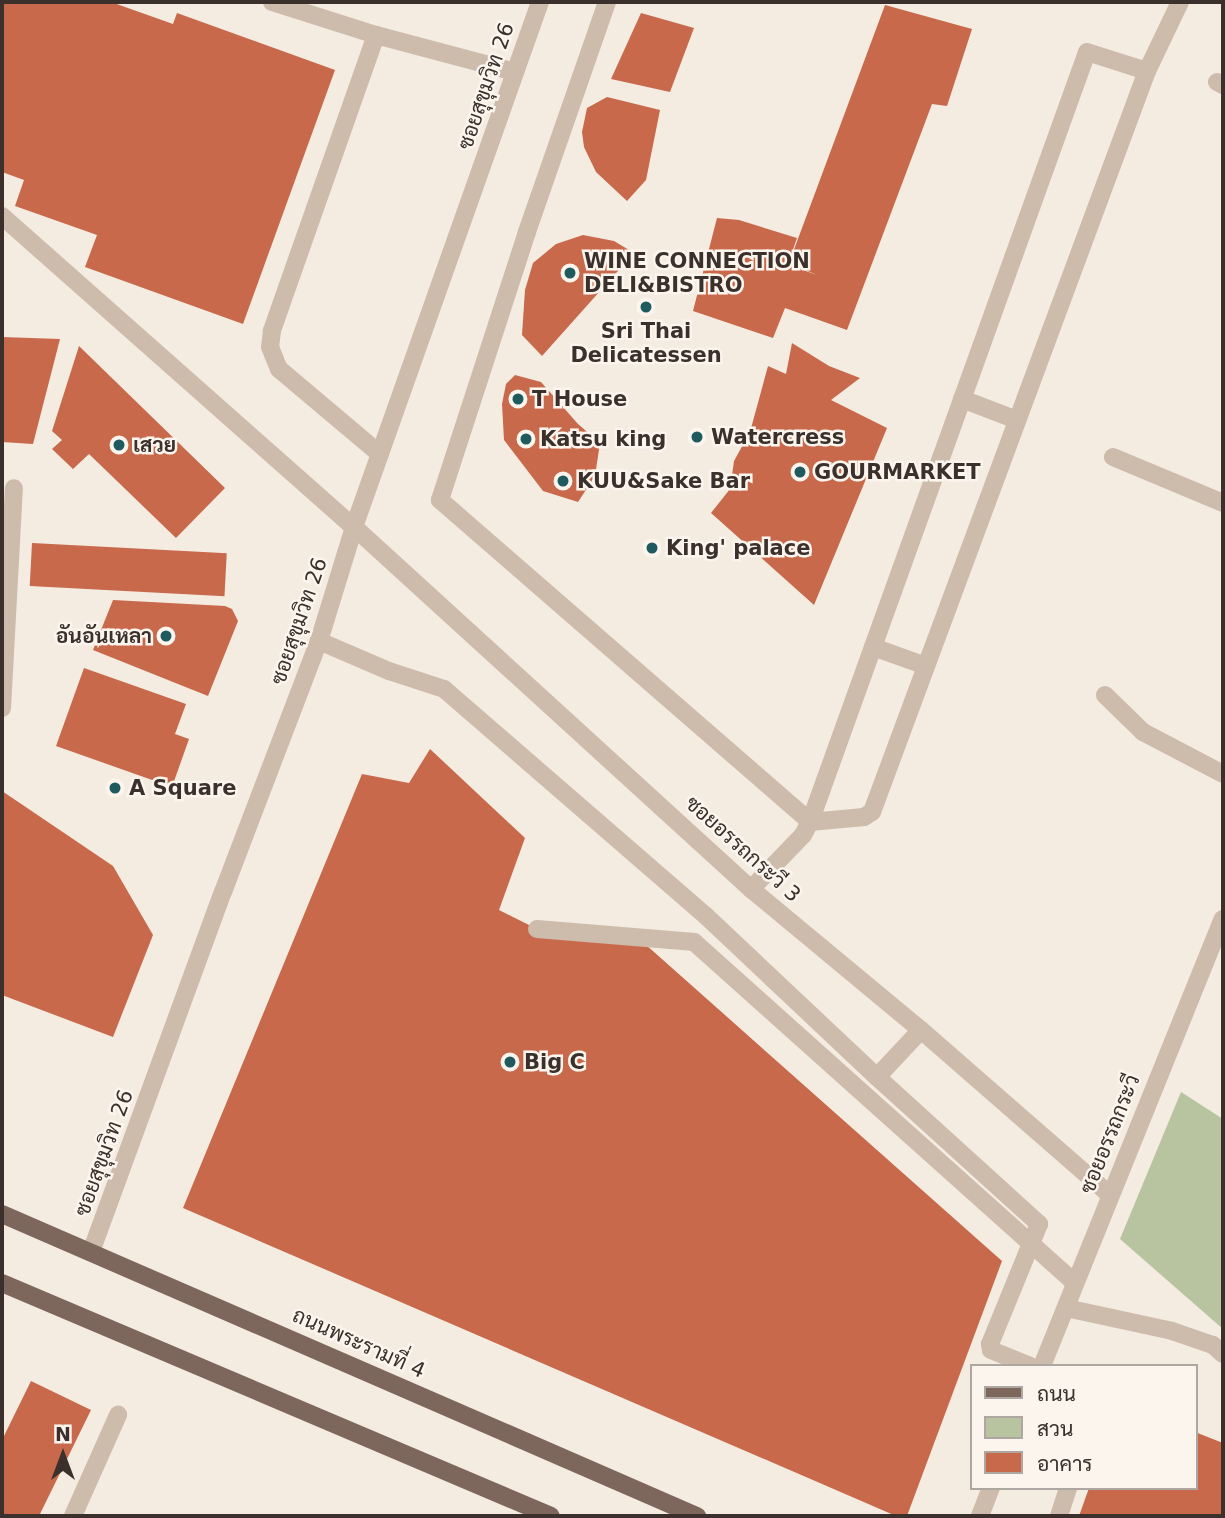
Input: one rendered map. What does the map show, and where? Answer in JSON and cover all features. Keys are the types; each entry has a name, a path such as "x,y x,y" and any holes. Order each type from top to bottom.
{"main road":[{"name":"ถนนพระรามที่ 4","path":"2,1214 697,1516"},
{"path":"2,1283 551,1516"}],"street":[{"path":"271,2 303,7 376,35 515,72"},
{"name":"ซอยสุขุมวิท 26","path":"91,1252 223,892 319,641 354,527 540,2"},
{"path":"607,2 527,232 440,500 810,822 864,817 872,812 1147,71 1180,2"},
{"path":"376,35 272,331 271,347 279,369 380,453"},
{"path":"751,889 803,835 810,822 1087,52 1147,71"},
{"name":"ซอยอรรถกระวี 3","path":"2,216 354,527 751,889 921,1030 1110,1195"},
{"path":"962,399 1017,420"},
{"path":"1113,457 1223,503"},
{"path":"2,708 14,488"},
{"path":"319,641 389,671 444,690 706,916 877,1077 1038,1222 989,1344 990,1350 1025,1364"},
{"path":"873,647 926,666"},
{"path":"1105,695 1143,732 1223,774"},
{"name":"ซอยอรรถกระวี","path":"1043,1364 1223,919"},
{"path":"537,929 694,942 1075,1283"},
{"path":"877,1077 921,1030"},
{"path":"1066,1308 1172,1331 1213,1345 1223,1354"},
{"path":"73,1516 118,1415"},
{"path":"980,1516 990,1490"},
{"path":"1059,1516 1067,1490"}],"green space":[{"path":"1181,1092 1223,1119 1223,1329 1120,1239"}],"building":[{"path":"2,2 111,2 173,24 177,13 335,70 243,324 85,267 97,235 15,206 24,180 2,172"},
{"path":"885,5 972,29 947,106 932,104 847,330 785,308 773,338 693,311 717,218 739,220 797,238 786,270 789,265 817,275 789,263"},
{"path":"641,13 694,28 670,92 611,79"},
{"path":"607,97 660,110 646,180 627,201 596,172 584,147 582,132 587,108"},
{"path":"583,235 614,241 634,253 542,356 522,335 525,290 533,263 556,244"},
{"path":"2,337 60,339 33,444 2,442"},
{"name":"GOURMARKET","path":"792,343 829,366 860,378 831,400 887,428 814,605 711,513 730,489 734,461 750,432 768,366 786,374"},
{"name":"เสวย","path":"79,346 225,488 176,538 89,454 73,469 52,449 62,440 52,431"},
{"path":"515,375 541,382 578,424 600,443 595,476 578,502 543,491 504,440 502,404 506,384"},
{"path":"32,543 227,553 224,596 30,586"},
{"name":"อันอันเหลา","path":"113,600 225,606 232,609 238,621 208,696 93,650"},
{"path":"84,668 186,704 175,734 189,739 172,787 56,746"},
{"name":"Big C","path":"430,749 525,838 499,910 551,936 645,944 1002,1261 907,1516 896,1516 183,1208 362,774 409,783"},
{"path":"2,791 113,866 153,935 113,1037 2,995"},
{"path":"31,1381 91,1410 39,1516 2,1516 2,1440"},
{"path":"1197,1433 1223,1443 1223,1516 1079,1516 1088,1490 1197,1490"}],"place":[{"name":"WINE CONNECTION DELI&BISTRO","path":"570,273"},
{"name":"Sri Thai Delicatessen","path":"646,307"},
{"name":"T House","path":"518,399"},
{"name":"Watercress","path":"697,437"},
{"name":"Katsu king","path":"526,439"},
{"name":"เสวย","path":"119,445"},
{"name":"GOURMARKET","path":"800,472"},
{"name":"KUU&Sake Bar","path":"563,481"},
{"name":"King' palace","path":"652,548"},
{"name":"อันอันเหลา","path":"166,636"},
{"name":"A Square","path":"115,788"},
{"name":"Big C","path":"510,1062"}]}
